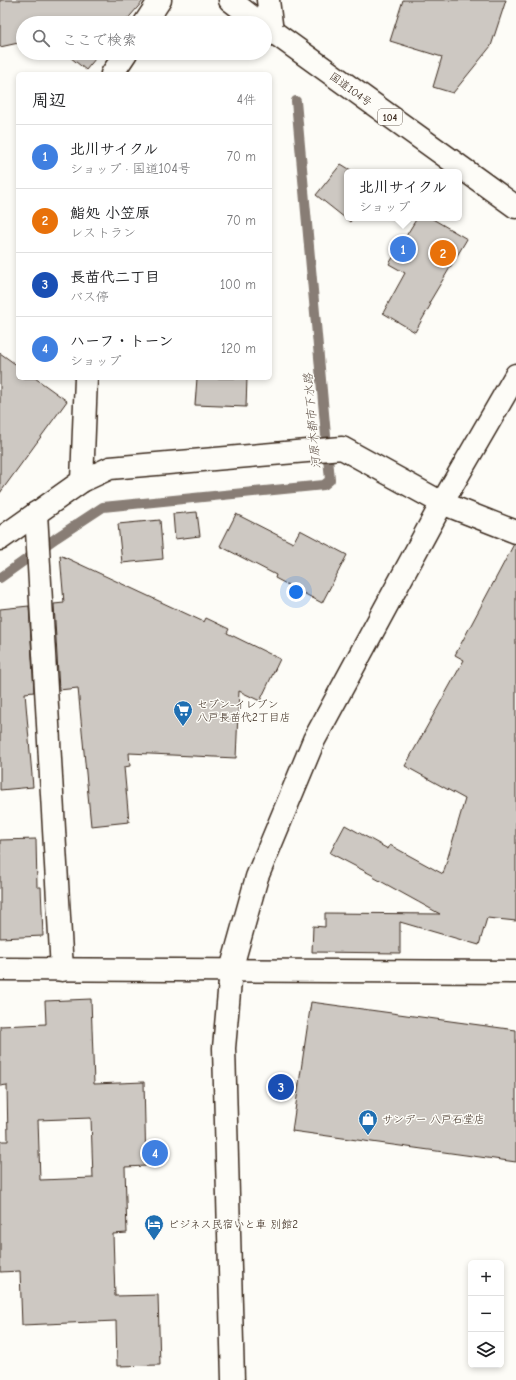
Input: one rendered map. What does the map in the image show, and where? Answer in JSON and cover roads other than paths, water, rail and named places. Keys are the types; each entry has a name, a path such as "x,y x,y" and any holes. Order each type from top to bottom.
{"main road":[{"path":"150,16 160,0"},
{"name":"国道104号","path":"230,0 251,16"},
{"path":"267,16 268,0"},
{"name":"国道104号","path":"272,31 516,206"},
{"path":"113,72 121,60"},
{"path":"233,1380 224,1048 231,970 257,877 314,740 442,504 516,375"},
{"path":"82,481 86,380"},
{"path":"0,539 82,481 110,468 342,448 442,504 516,532"},
{"path":"36,513 62,970"},
{"path":"0,969 516,972"}],"waterway":[{"name":"河原木都市下水路","path":"0,578 103,507 324,485 330,480 296,101"}],"place":[{"name":"北川サイクル","path":"403,249"},
{"name":"鮨処 小笠原","path":"443,253"},
{"name":"セブン-イレブン 八戸長苗代2丁目店","path":"183,727"},
{"name":"長苗代二丁目","path":"281,1087"},
{"name":"サンデー 八戸石堂店","path":"368,1136"},
{"name":"ハーフ・トーン","path":"155,1153"},
{"name":"ビジネス民宿いと車 別館2","path":"154,1241"}]}
